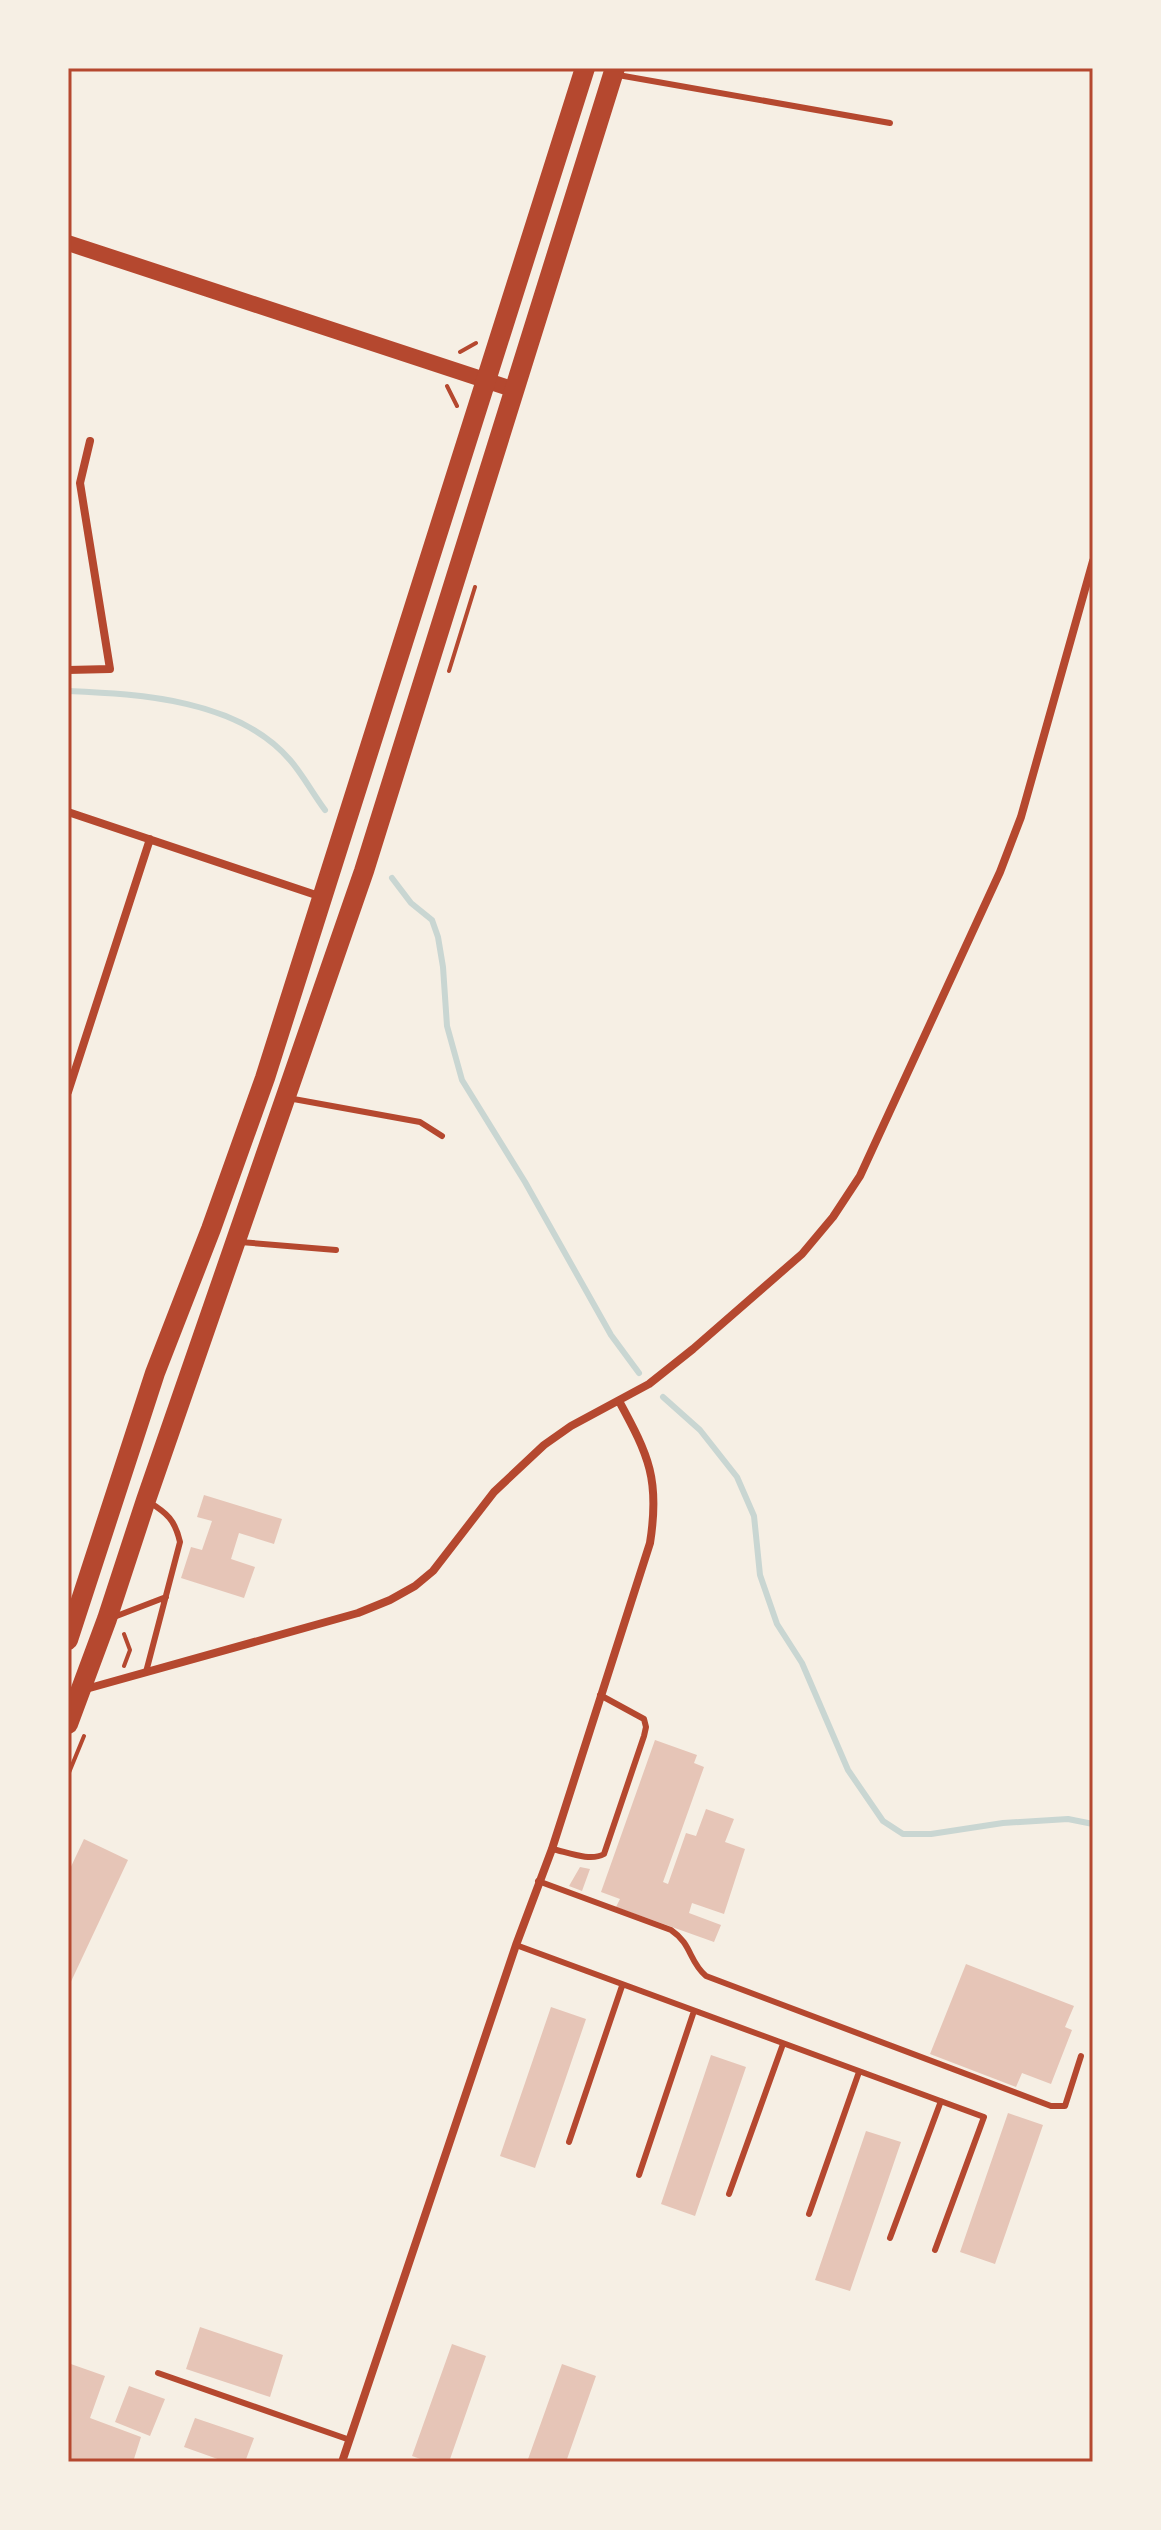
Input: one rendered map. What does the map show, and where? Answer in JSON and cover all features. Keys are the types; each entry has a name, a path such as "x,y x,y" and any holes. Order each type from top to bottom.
{"main road":[{"path":"68,1640 155,1373 247,1132 585,68"},
{"path":"68,1724 75,1692 107,1619 364,871 614,71"},
{"path":"68,243 515,390"}],"street":[{"path":"68,670 110,669 80,492 81,474 90,441"},
{"path":"75,1692 358,1613 415,1586 443,1559 494,1492 519,1467 571,1426 665,1373 802,1254 833,1217 860,1176 1000,872 1021,817 1093,561"},
{"path":"68,812 322,897"},
{"path":"68,1092 150,839"},
{"path":"342,2462 516,1945 552,1849 650,1543 655,1508 653,1476 619,1401"}],"lane":[{"path":"614,71 890,123"},
{"path":"285,1097 420,1122 442,1136"},
{"path":"236,1241 336,1250"},
{"path":"146,1500 167,1513 176,1526 180,1542 146,1672"},
{"path":"107,1619 166,1597"},
{"path":"552,1849 598,1857 604,1854 644,1736 644,1719 600,1695"},
{"path":"538,1881 671,1930 684,1940 696,1965 706,1976 1051,2106 1065,2106 1081,2056"},
{"path":"516,1945 984,2117 935,2250"},
{"path":"569,2142 622,1986"},
{"path":"639,2175 694,2011"},
{"path":"729,2194 783,2044"},
{"path":"809,2214 859,2072"},
{"path":"890,2238 941,2101"},
{"path":"158,2373 350,2440"}],"path":[{"path":"458,353 473,347 483,336"},
{"path":"447,387 455,397 458,410"},
{"path":"124,1634 130,1650"}],"building":[{"path":"204,1495 282,1519 274,1544 239,1533 231,1559 255,1567 244,1598 181,1578 191,1547 202,1550 212,1521 197,1517"},
{"path":"655,1740 697,1755 694,1763 704,1767 663,1882 668,1884 686,1833 696,1836 706,1809 734,1819 725,1842 745,1849 724,1914 692,1903 689,1913 721,1925 714,1942 616,1907 620,1899 601,1892"},
{"path":"84,1839 128,1860 68,1988 68,1873"},
{"path":"580,1867 590,1869 582,1891 569,1886"},
{"path":"966,1964 1074,2006 1065,2027 1072,2030 1051,2084 1022,2073 1016,2087 930,2054"},
{"path":"551,2007 586,2019 535,2168 500,2156"},
{"path":"711,2055 746,2067 695,2216 661,2204"},
{"path":"1008,2113 1043,2125 995,2264 960,2252"},
{"path":"866,2131 901,2142 850,2291 815,2280"},
{"path":"200,2327 283,2355 270,2397 186,2369"},
{"path":"452,2344 486,2356 449,2462 429,2462 412,2456"},
{"path":"68,2363 105,2376 90,2418 141,2437 133,2462 68,2462"},
{"path":"562,2364 596,2376 566,2462 527,2462"},
{"path":"129,2386 165,2399 150,2436 115,2422"},
{"path":"195,2418 254,2438 245,2462 226,2462 184,2447"}],"waterway":[{"path":"68,691 157,698 187,704 244,724 269,740 290,760 325,810"},
{"path":"392,878 411,903 432,920 438,937 447,1026 462,1080 525,1182 611,1335 639,1373"},
{"path":"663,1397 700,1430 737,1477 754,1516 760,1575 777,1624 802,1663 848,1770 883,1821 903,1834 931,1834 1003,1823 1068,1819 1093,1824"}]}
